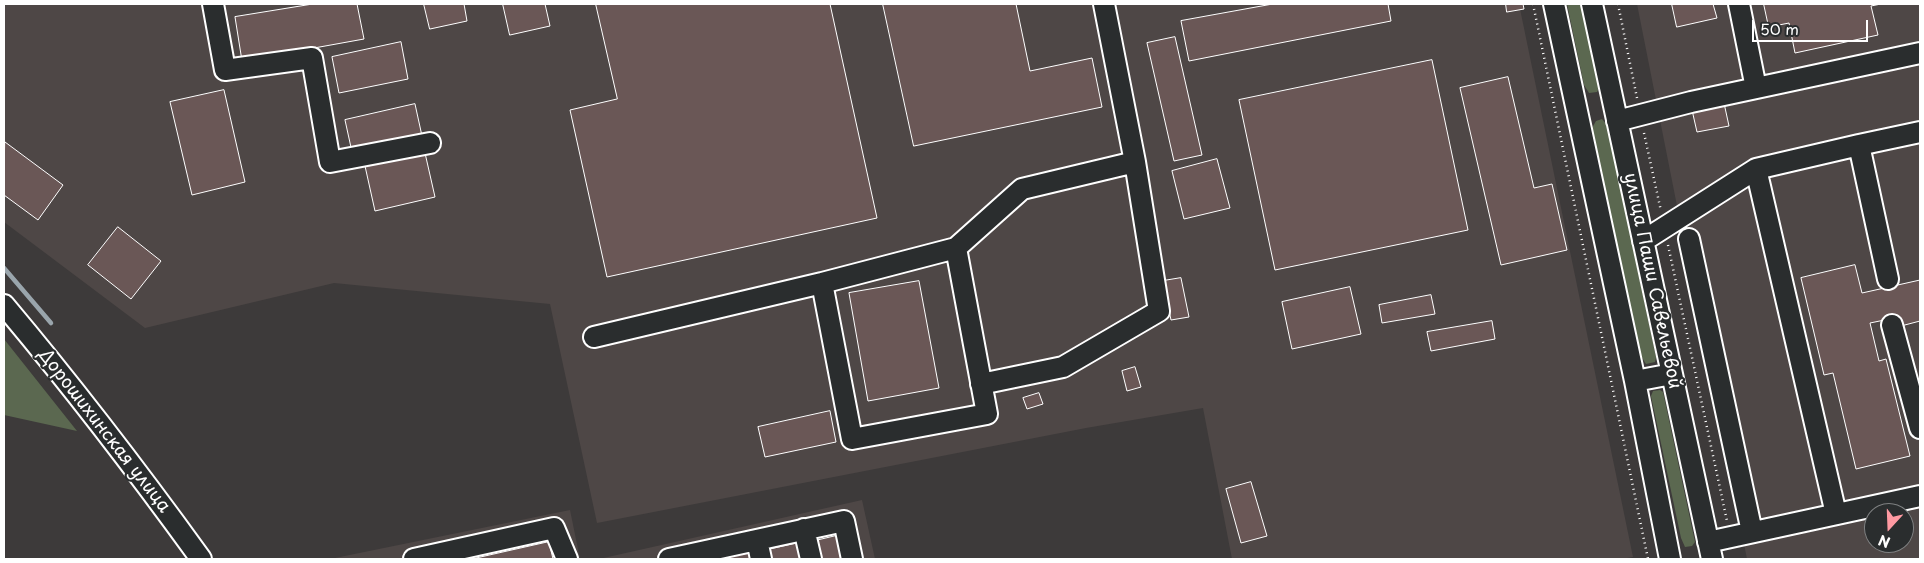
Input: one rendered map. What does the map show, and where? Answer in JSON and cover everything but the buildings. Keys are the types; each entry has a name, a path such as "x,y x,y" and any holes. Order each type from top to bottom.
{"street":[{"path":"213,4 225,70 312,58 330,162 430,143"},
{"path":"981,384 1063,368 1159,311 1134,162 1104,4"},
{"path":"1554,4 1635,381 1670,559"},
{"name":"улица Паши Савельевой","path":"1592,4 1710,550"},
{"path":"1739,4 1756,88"},
{"path":"1617,120 1920,53"},
{"path":"1643,241 1756,170 1920,132"},
{"path":"1858,145 1888,279"},
{"path":"594,337 822,283 956,248 1022,189 1134,162"},
{"path":"1756,170 1836,514"},
{"path":"1689,238 1752,532"},
{"path":"822,283 852,439 987,414 956,248"},
{"name":"Дорошихинская улица","path":"4,305 58,370 140,475 200,559"},
{"path":"1892,325 1920,428"},
{"path":"1635,381 1672,374"},
{"path":"1710,550 1730,537 1920,496"},
{"path":"669,559 759,550 804,529 844,521 852,559"},
{"path":"414,559 554,528 567,559"},
{"path":"804,529 811,559"}],"path":[{"path":"1533,4 1648,559"},
{"path":"1618,4 1730,537"}],"shaded area":[{"path":"4,4 1519,4 1633,557 1622,559 1232,559 1203,408 1086,428 597,523 550,304 334,283 145,328 4,222"},
{"path":"1637,4 1920,4 1920,559 1747,559"},
{"path":"862,500 875,559 599,559"},
{"path":"570,510 580,559 330,559"}],"green space":[{"path":"1567,4 1582,4 1599,88 1597,92 1589,93 1584,85"},
{"path":"1602,119 1607,125 1656,357 1655,362 1646,364 1641,356 1592,128 1596,121"},
{"path":"4,339 77,431 4,415"},
{"path":"1660,390 1663,392 1695,542 1692,546 1685,547 1681,538 1651,396 1653,391"}],"waterway":[{"path":"4,268 51,323"}]}
